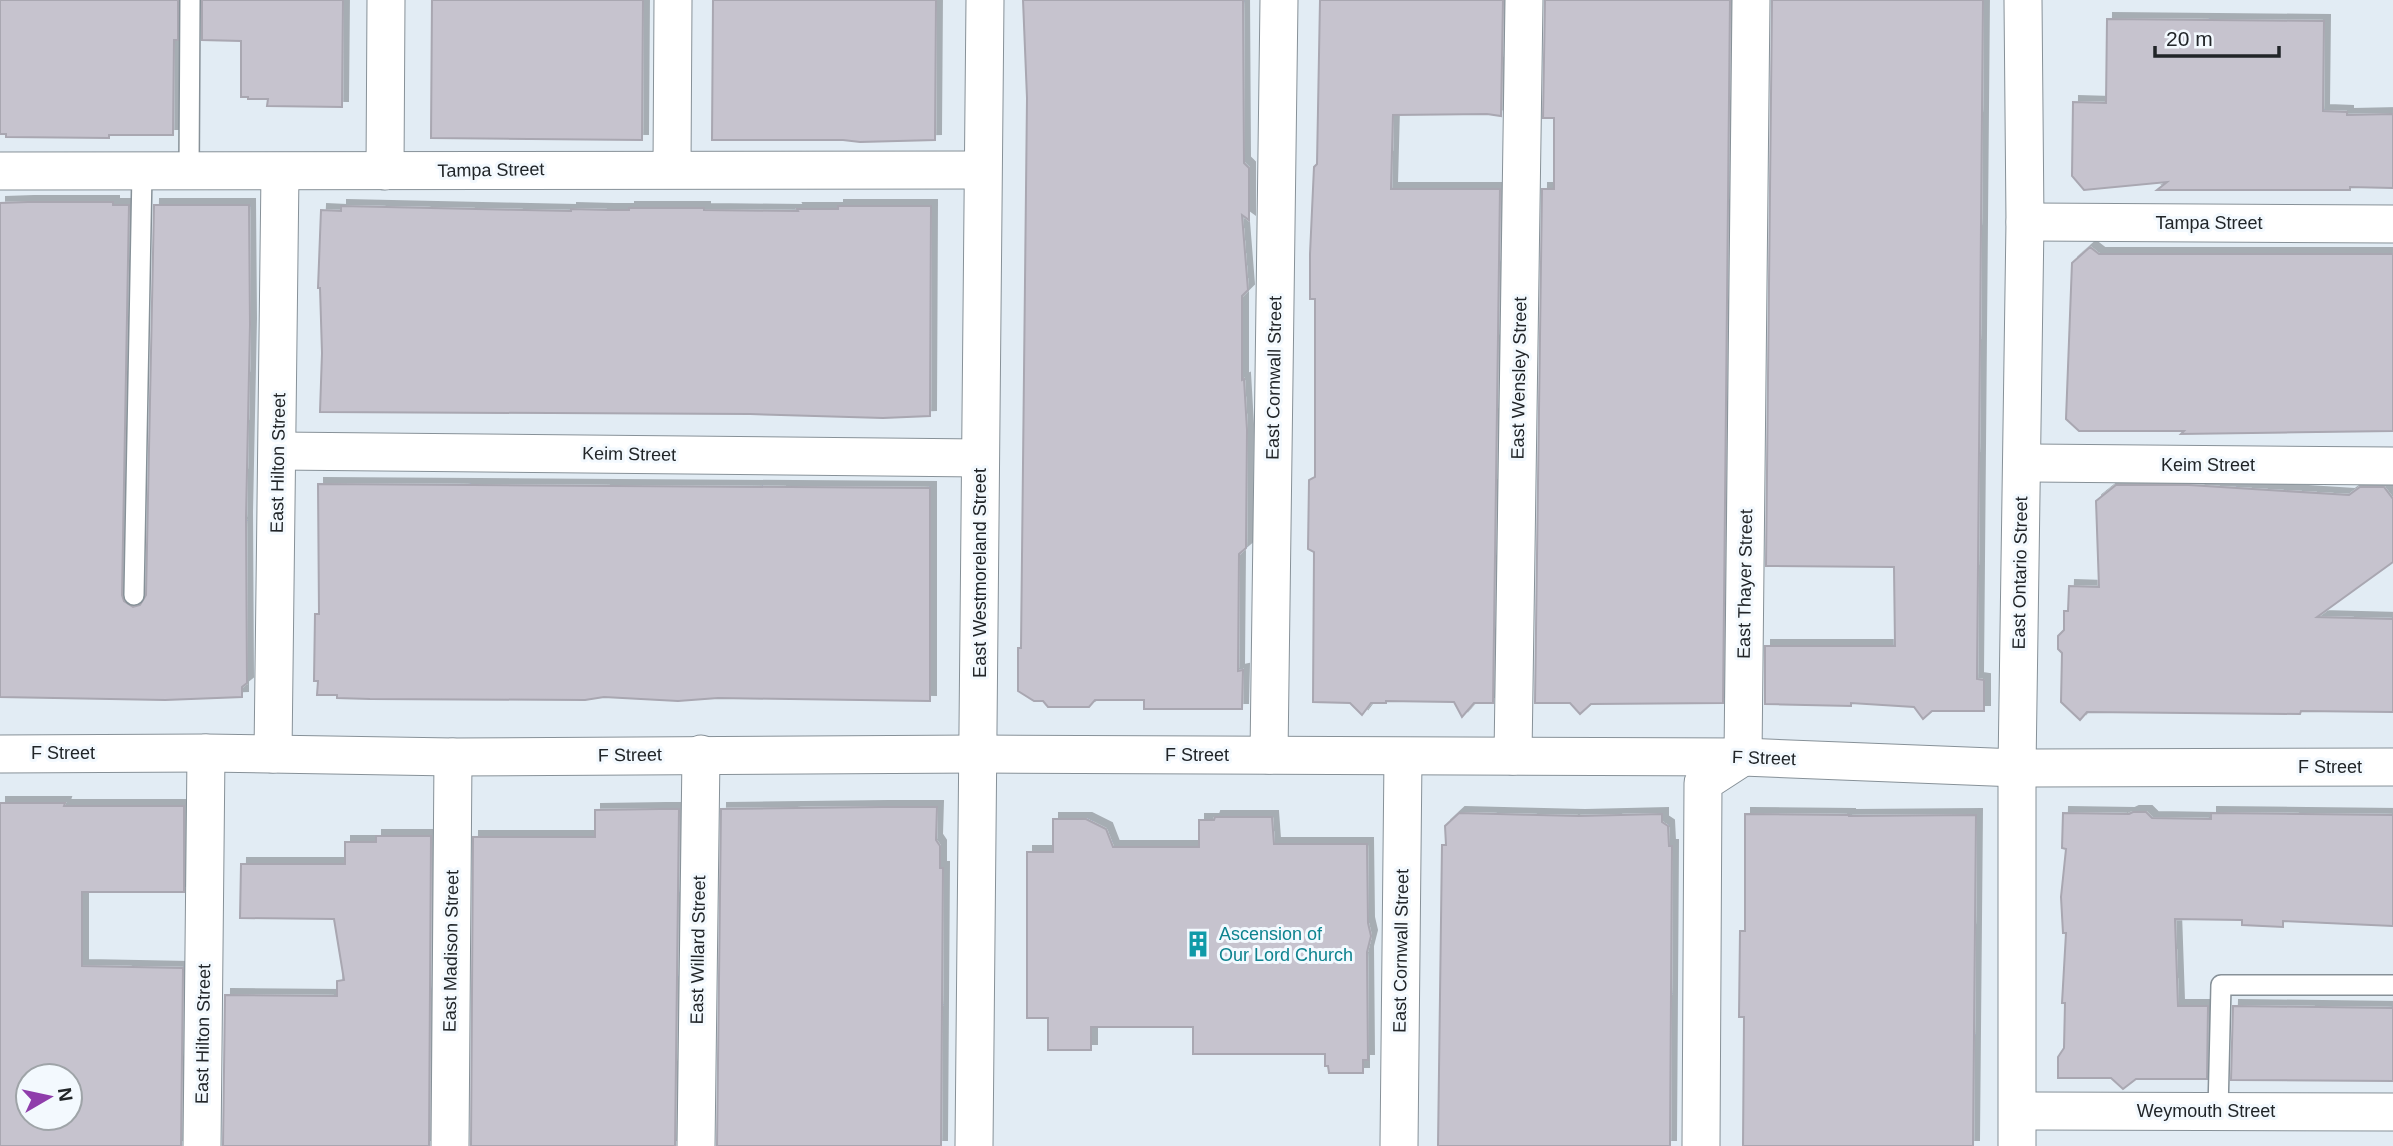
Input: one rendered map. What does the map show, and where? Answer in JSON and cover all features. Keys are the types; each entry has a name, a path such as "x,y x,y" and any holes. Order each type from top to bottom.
{"street":[{"path":"385,172 386,0"},
{"path":"672,168 673,0"},
{"name":"East Westmoreland Street","path":"974,1146 985,0"},
{"name":"East Cornwall Street","path":"1269,755 1279,0"},
{"name":"East Wensley Street","path":"1513,756 1524,0"},
{"name":"East Thayer Street","path":"1743,757 1751,0"},
{"name":"East Ontario Street","path":"2018,1129 2017,768 2025,222 2022,0"},
{"name":"Tampa Street","path":"0,171 385,172 672,168 982,170"},
{"name":"East Hilton Street","path":"273,754 281,172"},
{"name":"Tampa Street","path":"2025,222 2393,224"},
{"name":"Keim Street","path":"278,450 980,458"},
{"name":"Keim Street","path":"2022,463 2393,466"},
{"name":"F Street","path":"0,754 206,753 453,757 978,754 1743,757 2017,768 2393,767"},
{"name":"East Hilton Street","path":"202,1146 206,753"},
{"name":"East Willard Street","path":"696,1146 701,754"},
{"name":"East Madison Street","path":"450,1146 453,757"},
{"name":"East Cornwall Street","path":"1399,1146 1403,757"},
{"path":"1701,1146 1703,783 1743,757"},
{"name":"Weymouth Street","path":"2018,1129 2218,1111 2393,1112"}],"lane":[{"path":"189,172 190,0"},
{"path":"134,595 142,172"},
{"path":"2218,1111 2221,985 2393,985"}],"building":[{"path":"0,0 178,0 178,40 174,40 173,135 109,135 109,138 6,137 6,134 0,134"},
{"path":"202,0 343,0 342,107 267,106 268,99 241,97 241,41 202,40"},
{"path":"432,0 643,0 642,140 431,138"},
{"path":"713,0 936,0 935,140 712,140"},
{"path":"1023,0 1243,0 1244,163 1249,168 1249,220 1242,215 1248,290 1242,296 1242,380 1244,379 1247,430 1246,548 1239,554 1238,671 1243,670 1242,709 1144,709 1144,700 1095,700 1089,707 1048,707 1043,701 1034,701 1018,691 1018,648 1021,648 1027,98"},
{"path":"1320,0 1503,0 1501,116 1393,115 1391,189 1500,189 1493,703 1474,703 1462,717 1454,702 1371,703 1362,715 1350,703 1313,702 1314,552 1308,549 1309,480 1315,477 1315,299 1310,299 1310,254 1314,167 1317,164"},
{"path":"1545,0 1730,0 1723,703 1591,704 1580,714 1570,703 1535,703 1542,189 1554,189 1554,118 1543,118"},
{"path":"1772,0 1983,0 1977,679 1984,680 1984,711 1932,711 1923,719 1914,707 1851,703 1851,706 1765,704 1765,646 1895,646 1894,567 1766,566"},
{"path":"2107,19 2324,21 2323,111 2347,112 2347,115 2393,114 2393,188 2157,190 2167,182 2084,190 2072,176 2073,102 2106,103"},
{"path":"113,202 113,205 129,205 122,595 124,601 133,607 140,605 146,595 154,205 249,205 247,683 242,687 242,697 165,700 0,697 0,203"},
{"path":"341,206 571,211 704,208 798,211 797,209 838,209 838,206 931,206 930,416 883,418 750,414 320,412 322,353 318,288 321,210 341,211"},
{"path":"2090,247 2099,254 2393,254 2393,431 2181,434 2184,431 2079,431 2066,419 2072,263"},
{"path":"318,484 930,488 930,701 718,698 678,701 604,697 585,700 370,699 317,695 318,681 314,681 315,614 319,614"},
{"path":"2116,485 2189,485 2349,495 2360,487 2384,487 2393,499 2393,562 2317,617 2393,619 2393,712 2087,712 2080,720 2061,702 2062,653 2058,649 2058,636 2064,630 2064,611 2068,611 2069,586 2099,587 2096,501"},
{"path":"0,803 184,806 184,892 82,892 82,966 183,968 181,1146 0,1146"},
{"path":"937,807 936,840 940,846 940,868 943,868 941,1146 717,1146 721,809"},
{"path":"679,809 675,1146 471,1146 473,837 595,837 595,810"},
{"path":"2146,812 2152,818 2211,819 2211,813 2393,815 2393,926 2283,921 2283,927 2242,925 2242,920 2175,919 2178,1006 2208,1006 2207,1079 2136,1079 2123,1089 2111,1078 2058,1078 2058,1057 2064,1048 2065,1003 2062,1003 2066,933 2063,933 2061,897 2066,849 2062,848 2063,813"},
{"path":"1459,813 1579,816 1662,814 1662,822 1668,826 1669,846 1672,846 1670,1146 1438,1146 1442,845 1446,845 1445,826"},
{"path":"1745,814 1976,815 1973,1146 1743,1146 1744,1017 1739,1017 1740,931 1745,931"},
{"name":"Ascension of Our Lord Church","path":"1215,817 1272,817 1274,844 1367,844 1368,923 1371,936 1367,952 1368,1060 1363,1060 1363,1073 1329,1073 1328,1066 1325,1066 1325,1054 1193,1054 1193,1027 1091,1027 1091,1050 1048,1050 1048,1018 1027,1018 1027,852 1053,852 1053,819 1086,819 1106,829 1113,847 1199,847 1199,820 1214,820"},
{"path":"376,836 431,836 429,1146 223,1146 225,995 337,996 337,981 344,980 334,919 240,918 241,864 345,864 345,842 376,842"},
{"path":"2233,1006 2393,1008 2393,1081 2231,1080"}],"place":[{"name":"Ascension of Our Lord Church","path":"1198,944"}]}
